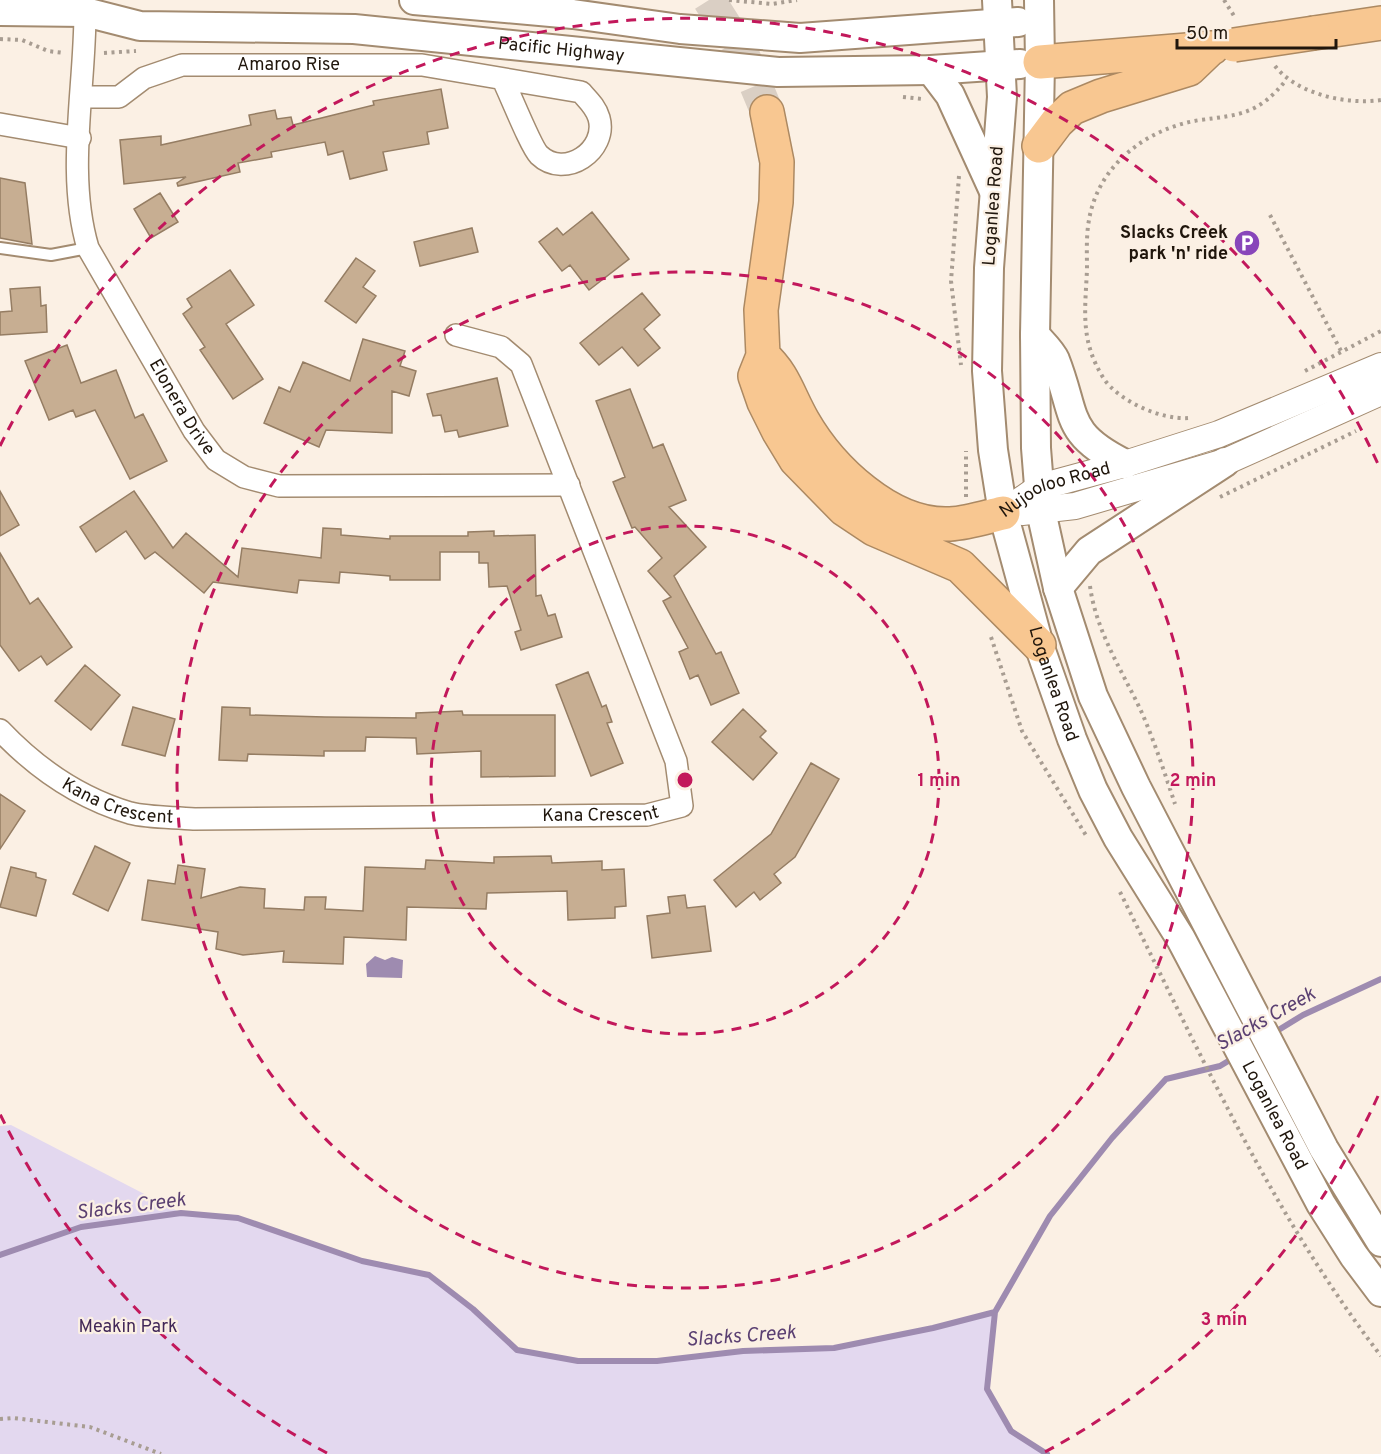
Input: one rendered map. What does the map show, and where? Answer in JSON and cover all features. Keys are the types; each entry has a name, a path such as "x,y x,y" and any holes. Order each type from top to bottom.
{"highway":[{"path":"1040,62 1227,38 1314,33 1381,23"},
{"path":"1039,146 1057,122 1072,108 1101,96 1189,69 1227,38"},
{"path":"767,112 777,162 776,202 761,310 763,356 755,375 764,402 796,460 844,509 874,529 960,566 985,588 1021,630 1039,645"},
{"path":"763,356 778,369 791,399 818,444 861,489 884,504 926,522 948,524 1004,513"}],"main road":[{"name":"Pacific Highway","path":"85,12 120,0"},
{"name":"Pacific Highway","path":"414,0 573,14 680,29 800,38 998,12 1039,11"},
{"name":"Pacific Highway","path":"0,10 85,12 140,26 354,29 778,72 931,70 1040,62"},
{"name":"Loganlea Road","path":"1039,11 1036,448 1040,499 1058,588 1093,696 1136,787 1324,1149 1381,1242"},
{"name":"Loganlea Road","path":"998,12 1002,97 988,267 987,371 993,450 1004,513 1039,645 1093,790 1118,838 1181,939 1298,1164 1354,1256 1381,1292"},
{"path":"931,70 950,95 994,191"},
{"path":"1035,335 1054,358 1069,411 1077,427 1103,453 1125,464"},
{"path":"1058,588 1089,551 1225,462"}],"street":[{"name":"Elonera Drive","path":"85,12 77,194 81,224 88,248 194,431 216,460 244,477 279,486 568,485"},
{"name":"Amaroo Rise","path":"81,97 118,97 144,78 182,65 422,65 581,92 594,106 600,119 600,134 592,150 581,159 568,164 553,162 539,155 503,80"},
{"path":"0,124 80,138"},
{"name":"Kana Crescent","path":"0,730 25,756 71,789 131,813 194,819 623,816 647,815 682,806 676,761 521,364 501,347 456,335"},
{"name":"Nujooloo Road","path":"1004,513 1125,464 1219,434 1381,366"},
{"name":"Nujooloo Road","path":"1040,499 1075,506 1225,462 1381,392"}],"lane":[{"path":"0,248 51,255 88,248"}],"path":[{"path":"729,0 772,4 797,0"},
{"path":"1224,0 1227,38"},
{"path":"1272,63 1286,80 1344,101 1381,100"},
{"path":"1194,417 1161,416 1145,409 1107,382 1094,362 1084,332 1089,220 1095,198 1112,168 1142,141 1178,125 1243,114 1274,95 1286,80"},
{"path":"897,97 921,98 928,102"},
{"path":"957,165 960,186 951,281 962,374"},
{"path":"1270,215 1341,351"},
{"path":"1302,372 1381,331"},
{"path":"1219,498 1360,429"},
{"path":"967,446 965,504 969,521"},
{"path":"1090,584 1092,602 1109,647 1142,714 1175,806"},
{"path":"1201,1056 1250,1155 1343,1306 1381,1356"},
{"path":"0,1419 13,1418 90,1427 160,1454"}],"green space":[{"name":"Meakin Park","path":"11,1125 181,1213 238,1218 362,1261 429,1275 473,1309 517,1350 578,1361 657,1361 743,1351 834,1348 933,1329 995,1312 987,1389 1011,1431 1047,1454 0,1454 0,1126"}],"shaded area":[{"path":"375,956 385,960 392,957 403,960 402,978 367,977 366,964"}],"building":[{"path":"441,89 448,128 427,132 429,144 383,152 387,170 350,179 343,151 328,155 325,142 271,152 272,157 238,163 240,172 178,186 177,183 186,177 124,184 120,140 161,136 161,145 251,125 249,115 275,110 277,119 291,117 293,125 374,105 373,101"},
{"path":"0,178 25,183 32,244 0,238"},
{"path":"160,193 178,222 151,238 134,209"},
{"path":"592,212 629,259 589,290 570,265 562,271 539,242 557,228 563,235"},
{"path":"472,228 478,252 420,266 414,242"},
{"path":"356,258 375,271 363,287 376,296 356,323 325,301"},
{"path":"230,270 254,305 226,324 263,379 233,399 200,350 205,347 183,314 192,307 187,299"},
{"path":"40,287 41,306 46,305 47,332 0,335 0,312 12,311 10,289"},
{"path":"642,293 660,315 644,329 660,348 638,366 622,347 599,365 580,343"},
{"path":"363,339 405,351 400,366 416,371 409,396 392,391 392,433 326,430 319,447 264,423 279,387 290,392 303,362 350,381"},
{"path":"67,345 81,383 116,370 135,418 143,414 167,461 130,479 95,410 76,417 73,410 49,420 25,361"},
{"path":"497,378 508,426 459,437 457,430 445,432 441,415 433,416 427,394"},
{"path":"630,389 653,448 663,444 686,500 669,507 706,547 674,576 716,654 721,652 739,693 711,705 698,675 690,679 679,652 688,648 663,601 671,597 648,571 662,558 635,527 632,528 613,482 625,477 596,401"},
{"path":"0,491 19,525 0,536"},
{"path":"134,491 173,548 186,533 238,577 242,548 321,558 323,528 341,529 341,535 390,539 390,536 468,536 468,532 494,531 494,536 535,535 536,596 541,595 548,616 555,614 562,637 521,650 515,632 521,630 507,586 489,587 488,563 479,563 479,552 440,552 440,580 390,580 390,576 340,572 339,583 299,580 297,593 213,582 204,593 155,552 145,559 126,531 96,552 80,527"},
{"path":"0,553 30,604 38,598 72,647 47,665 41,656 19,671 0,645"},
{"path":"85,665 120,695 91,730 55,701"},
{"path":"588,672 602,707 606,705 612,722 607,723 623,763 591,776 556,685"},
{"path":"133,707 175,719 165,756 122,745"},
{"path":"222,707 250,708 250,715 325,717 416,718 416,713 462,711 463,715 555,715 555,776 481,777 481,751 417,754 416,738 366,737 365,751 324,751 324,756 248,754 247,761 219,760"},
{"path":"743,709 766,731 760,737 777,753 753,780 712,742"},
{"path":"811,763 839,779 795,857 774,874 781,883 760,900 754,892 736,907 714,880 771,834"},
{"path":"0,794 25,811 0,849"},
{"path":"95,846 130,863 108,911 73,894"},
{"path":"551,856 552,863 602,861 602,870 624,869 626,906 615,907 615,918 568,920 567,891 487,893 486,909 407,907 406,940 344,937 343,964 283,962 284,951 243,955 216,949 218,932 142,920 148,880 175,884 178,865 205,869 201,898 240,887 265,889 264,908 304,910 305,897 326,897 325,909 363,911 365,867 425,869 426,860 494,863 494,857"},
{"path":"11,867 36,873 36,877 46,880 36,916 0,907"},
{"path":"685,895 687,908 705,906 711,951 652,958 647,916 670,913 668,897"}],"waterway":[{"name":"Slacks Creek","path":"1272,1034 1303,1015 1381,979"},
{"name":"Slacks Creek","path":"1047,1454 1011,1431 987,1389 995,1312 1050,1216 1112,1138 1166,1079 1220,1066 1235,1057"},
{"name":"Slacks Creek","path":"0,1255 81,1227 181,1213 238,1218 362,1261 429,1275 473,1309 517,1350 578,1361 657,1361 743,1351 834,1348 933,1328 995,1312"}],"tunnel":[{"path":"709,0 742,52 767,112"}],"place":[{"name":"Slacks Creek park 'n' ride","path":"1247,243"}]}
